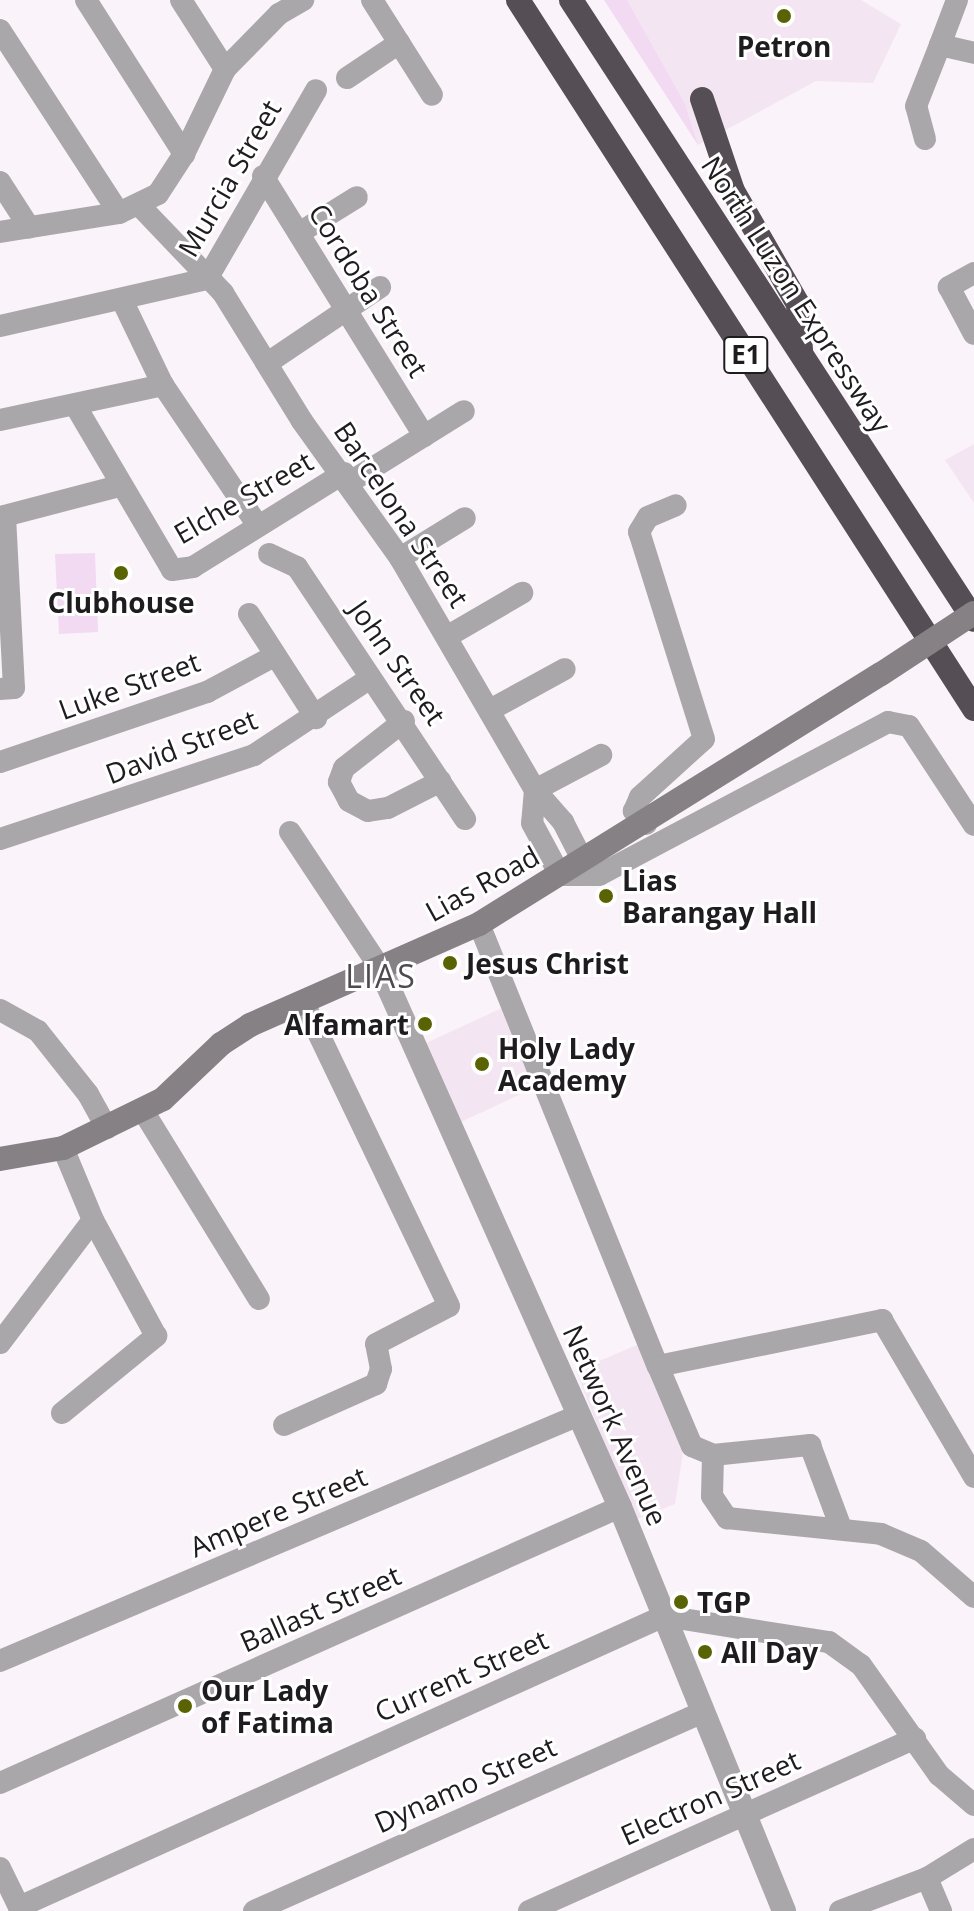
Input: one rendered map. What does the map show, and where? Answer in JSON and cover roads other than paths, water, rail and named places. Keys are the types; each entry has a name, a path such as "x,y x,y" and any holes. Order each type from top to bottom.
{"highway":[{"name":"E1","path":"518,0 974,709"},
{"name":"North Luzon Expressway","path":"571,0 974,620"},
{"path":"702,99 733,191 798,304 801,353"}],"main road":[{"name":"Lias Road","path":"0,1159 63,1148 107,1128 163,1099 221,1044 303,1001 479,924 646,824 974,613"}],"street":[{"path":"86,0 184,154"},
{"path":"181,0 225,69"},
{"path":"0,232 129,209 158,194 184,154 225,69 275,7 303,0"},
{"path":"372,0 432,95"},
{"path":"925,139 916,106 957,0"},
{"name":"Barcelona Street","path":"0,30 129,209 223,293 269,362 302,421 347,477 400,558 535,790 559,815 583,861"},
{"path":"347,78 399,43"},
{"path":"940,45 974,53"},
{"name":"Murcia Street","path":"0,326 123,302 207,279 263,176 316,90"},
{"name":"Cordoba Street","path":"263,176 424,436"},
{"path":"0,182 29,227"},
{"path":"299,233 357,197"},
{"path":"974,273 949,287 974,334"},
{"path":"269,362 380,287"},
{"path":"123,302 163,385 258,526"},
{"path":"0,420 163,385"},
{"path":"7,689 2,516 119,486 75,405"},
{"name":"Elche Street","path":"119,486 172,570 193,567 258,526 464,411"},
{"path":"646,824 634,811 640,797 704,739 639,532 648,517 676,505"},
{"path":"400,558 465,518"},
{"name":"John Street","path":"269,554 297,567 369,679 404,721 465,819"},
{"path":"448,636 522,593"},
{"path":"249,614 316,718"},
{"name":"Luke Street","path":"0,762 207,692 274,656"},
{"path":"490,710 565,669"},
{"name":"David Street","path":"0,839 186,782 254,755 316,718 369,679"},
{"path":"404,721 344,768 339,782 349,801 368,811 388,808 441,781"},
{"path":"560,875 599,875 888,722 909,726 974,825"},
{"path":"535,790 601,755"},
{"name":"Barcelona Street","path":"535,790 532,823 560,875"},
{"path":"290,832 380,968"},
{"path":"479,924 692,1446 713,1455 810,1445 841,1528"},
{"name":"Network Avenue","path":"380,968 620,1507 701,1713 784,1911"},
{"path":"284,1425 376,1384 381,1369 376,1344 449,1306 303,1001"},
{"path":"0,1010 38,1031 88,1094 107,1128"},
{"path":"142,1109 259,1299"},
{"path":"62,1413 156,1336 93,1220 63,1148"},
{"path":"0,1343 93,1220"},
{"path":"658,1366 882,1320 974,1477"},
{"name":"Ampere Street","path":"0,1661 579,1415"},
{"path":"713,1455 712,1496 727,1518 881,1534 921,1551 974,1597"},
{"name":"Ballast Street","path":"0,1783 620,1507"},
{"path":"664,1616 829,1642 861,1665 939,1775 974,1805"},
{"name":"Current Street","path":"20,1909 664,1616"},
{"name":"Dynamo Street","path":"254,1911 701,1713"},
{"name":"Electron Street","path":"529,1911 915,1738"},
{"path":"840,1911 927,1878 974,1849"},
{"path":"0,1868 20,1909"},
{"path":"927,1878 941,1911"}],"place":[{"name":"Petron","path":"784,16"},
{"name":"Clubhouse","path":"121,573"},
{"name":"Lias Barangay Hall","path":"606,896"},
{"name":"Jesus Christ","path":"450,963"},
{"name":"Alfamart","path":"425,1024"},
{"name":"Holy Lady Academy","path":"482,1064"},
{"name":"TGP","path":"681,1602"},
{"name":"All Day","path":"705,1652"},
{"name":"Our Lady of Fatima","path":"185,1706"}],"district":[{"name":"LIAS","path":"381,976"}]}
